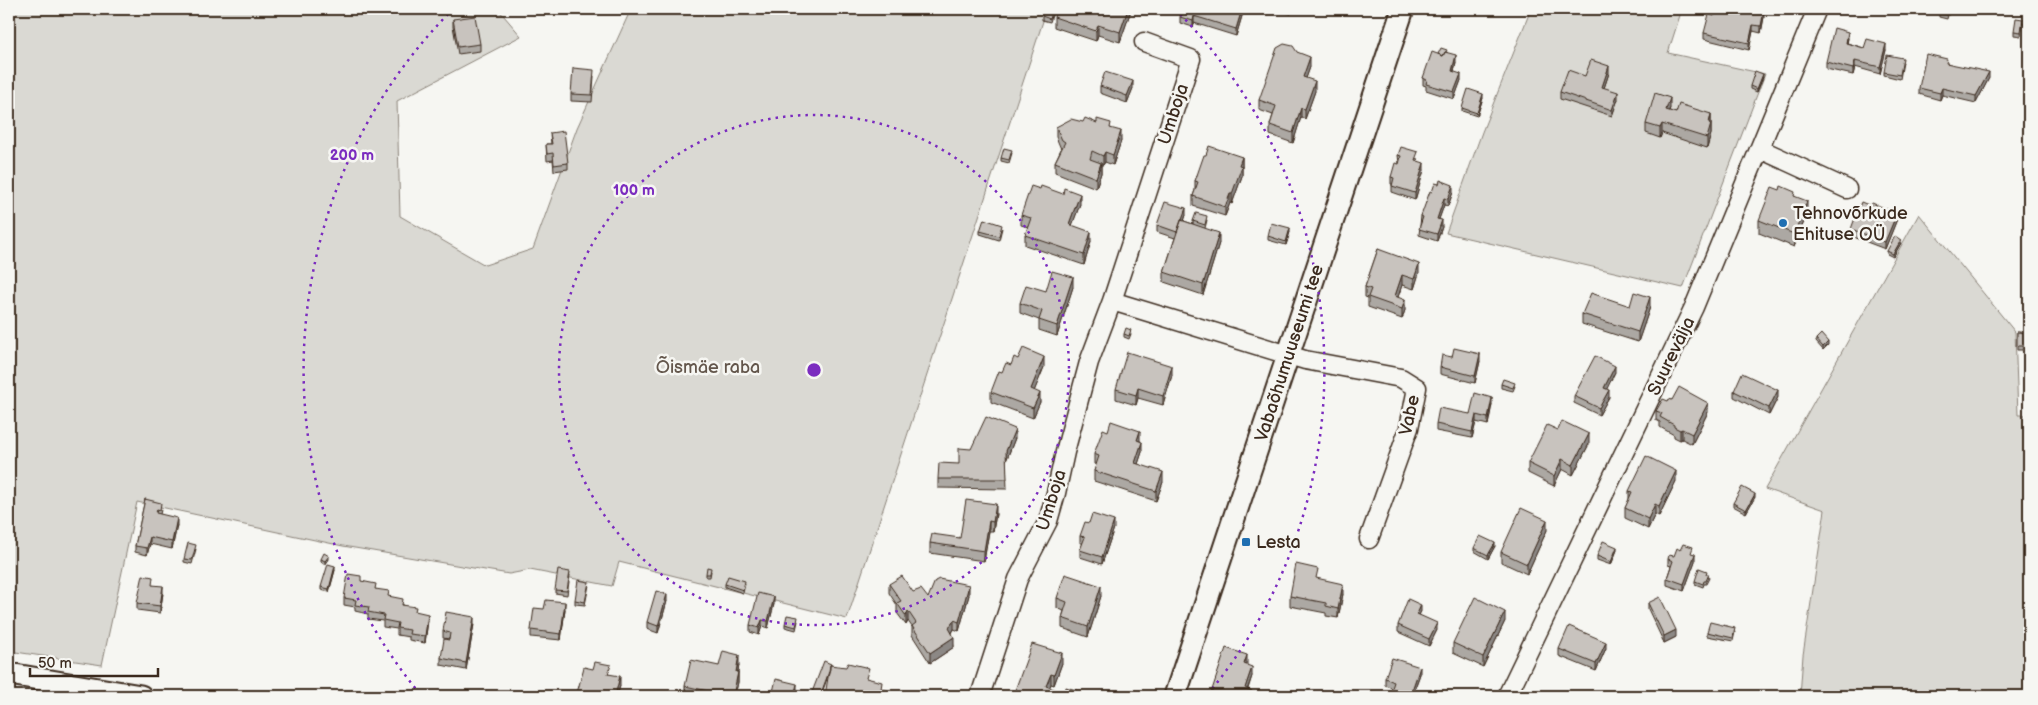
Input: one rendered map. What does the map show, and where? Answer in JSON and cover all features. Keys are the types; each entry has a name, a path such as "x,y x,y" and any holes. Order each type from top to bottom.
{"street":[{"name":"Vabaõhumuuseumi tee","path":"1175,696 1403,9"},
{"name":"Suurevälja","path":"1507,696 1694,307 1817,9"},
{"name":"Umboja","path":"980,696 1018,578 1048,520 1089,362 1112,301 1191,59 1144,42"},
{"path":"1760,150 1847,189"},
{"path":"1112,301 1288,356"},
{"name":"Vabe","path":"1288,356 1401,378 1417,388 1409,428 1369,539"},
{"path":"9,674 141,696"}],"green space":[{"name":"Õismäe raba","path":"9,9 498,9 521,36 397,101 400,216 485,265 533,249 577,128 631,9 1047,9 847,619 619,562 612,586 530,570 509,574 343,546 137,502 102,665 9,651"},
{"path":"1531,9 1682,9 1668,53 1765,74 1683,288 1446,233 1482,132"},
{"path":"1919,214 2015,332 2018,415 2029,415 2029,696 1800,696 1803,655 1825,510 1765,489"}],"building":[{"path":"1044,9 1053,9 1050,19 1042,16"},
{"path":"1057,9 1128,9 1120,32 1098,25 1096,31 1054,17"},
{"path":"1182,9 1242,9 1236,29 1194,16 1193,21 1180,17"},
{"path":"1716,9 1764,10 1761,26 1753,25 1749,43 1704,33 1709,14 1714,16"},
{"path":"1940,9 1949,9 1947,15 1939,14"},
{"path":"475,16 480,44 458,47 453,19"},
{"path":"2016,18 2023,19 2021,32 2014,31"},
{"path":"1834,28 1848,32 1846,43 1864,48 1867,39 1886,44 1880,67 1855,61 1853,69 1826,62"},
{"path":"1284,44 1293,46 1297,52 1310,57 1303,77 1315,81 1305,109 1301,108 1293,133 1270,125 1276,106 1259,100 1277,48"},
{"path":"1441,48 1447,50 1443,56 1438,54"},
{"path":"1432,52 1443,56 1445,52 1456,55 1452,71 1461,74 1454,92 1426,84 1427,80 1423,78"},
{"path":"1926,54 1947,59 1946,63 1989,72 1976,96 1942,88 1940,93 1919,88"},
{"path":"1887,55 1903,58 1900,75 1884,72"},
{"path":"1591,60 1609,66 1602,87 1618,92 1612,110 1560,92 1568,70 1585,76"},
{"path":"573,68 594,70 592,95 571,94"},
{"path":"1755,71 1763,74 1757,89 1750,86"},
{"path":"1105,72 1133,81 1127,96 1100,86"},
{"path":"1468,89 1483,94 1477,113 1462,108"},
{"path":"1655,93 1670,98 1666,110 1676,113 1679,104 1711,114 1709,123 1711,124 1707,138 1662,124 1660,128 1646,124"},
{"path":"1085,118 1097,123 1097,119 1111,123 1110,128 1121,131 1113,155 1105,152 1103,156 1092,151 1090,159 1101,163 1096,178 1055,162 1065,142 1062,140 1056,127 1071,119 1083,122"},
{"path":"564,131 568,163 554,165 553,153 547,154 546,144 552,144 550,133"},
{"path":"1209,146 1242,157 1239,165 1242,166 1225,207 1193,196 1198,182 1195,181"},
{"path":"1401,147 1418,152 1415,160 1424,163 1415,193 1392,186 1394,178 1391,177 1395,163 1399,164 1401,156 1398,155"},
{"path":"1004,148 1012,150 1009,160 1001,158"},
{"path":"1440,180 1453,185 1448,199 1444,198 1437,219 1442,220 1437,234 1419,229 1423,217 1421,216 1430,191 1432,192 1435,183 1439,184"},
{"path":"1031,186 1040,189 1041,186 1063,194 1064,188 1080,194 1069,224 1091,232 1084,255 1025,235 1031,218 1021,215"},
{"path":"1781,186 1795,192 1794,196 1807,201 1794,234 1759,220 1772,187 1780,190"},
{"path":"1165,202 1186,208 1177,232 1157,225"},
{"path":"1861,202 1871,206 1872,203 1897,213 1885,242 1851,229"},
{"path":"1196,213 1207,216 1205,225 1193,221"},
{"path":"984,219 1002,225 999,236 980,231"},
{"path":"1181,220 1219,233 1203,285 1164,272"},
{"path":"1271,223 1290,228 1286,242 1268,236"},
{"path":"1895,236 1901,240 1893,254 1887,251"},
{"path":"1378,249 1419,264 1414,279 1402,275 1395,296 1405,300 1402,309 1368,297 1371,289 1365,287"},
{"path":"1052,271 1073,277 1057,326 1039,320 1042,311 1020,303 1026,285 1046,291"},
{"path":"1634,292 1650,297 1638,332 1582,314 1591,293 1630,306"},
{"path":"1126,328 1131,330 1129,336 1124,334"},
{"path":"2017,332 2029,333 2029,346 2017,346"},
{"path":"1821,334 1828,342 1823,347 1816,339"},
{"path":"1023,348 1044,357 1031,389 1040,393 1033,408 991,392 999,371 1002,372 1006,363 1011,365 1014,357 1018,359"},
{"path":"1454,348 1480,354 1475,376 1440,367 1442,355 1452,357"},
{"path":"1127,352 1172,366 1163,396 1138,388 1136,395 1116,389"},
{"path":"1595,356 1615,366 1604,388 1609,390 1599,408 1574,396"},
{"path":"1742,373 1778,390 1769,408 1734,391"},
{"path":"1503,379 1515,383 1513,388 1501,384"},
{"path":"1679,387 1708,403 1692,434 1674,427 1674,425 1660,417 1662,413 1656,411 1663,399 1672,400"},
{"path":"1475,393 1492,398 1488,418 1476,415 1472,432 1436,424 1439,408 1470,414"},
{"path":"986,417 1015,429 1006,451 1007,479 938,479 939,463 959,464 959,448 971,449"},
{"path":"1111,421 1140,431 1137,440 1142,442 1135,463 1163,472 1156,491 1094,471 1099,456 1094,454 1103,429 1108,431"},
{"path":"1562,421 1589,434 1573,465 1562,459 1554,476 1528,463 1547,425 1558,430"},
{"path":"1646,456 1676,471 1659,506 1655,504 1648,519 1625,508 1632,492 1629,491"},
{"path":"1742,487 1755,494 1746,510 1733,503"},
{"path":"145,499 161,503 160,510 157,509 156,513 177,518 172,542 150,537 147,548 135,546"},
{"path":"966,500 996,504 993,522 989,521 984,551 930,543 932,534 960,538"},
{"path":"1521,508 1547,520 1527,564 1501,552"},
{"path":"1092,514 1114,521 1102,557 1080,550 1085,537 1080,536 1085,522 1089,523"},
{"path":"1480,536 1495,543 1488,555 1474,548"},
{"path":"1603,541 1617,547 1611,562 1597,556"},
{"path":"188,543 196,545 192,560 184,559"},
{"path":"1683,544 1693,547 1691,553 1695,554 1684,584 1667,578 1673,561 1668,559 1669,555 1674,556 1677,548 1680,550"},
{"path":"324,553 329,556 325,561 321,559"},
{"path":"328,564 335,566 329,589 321,587"},
{"path":"1296,564 1318,569 1316,578 1343,584 1338,609 1326,606 1326,603 1290,596"},
{"path":"707,567 711,568 710,574 706,574"},
{"path":"1699,568 1707,571 1706,574 1709,574 1703,584 1695,581"},
{"path":"558,570 570,572 567,591 555,590"},
{"path":"348,574 361,576 361,581 376,584 375,589 389,591 388,596 403,599 402,605 416,607 415,611 428,614 425,636 409,634 410,630 397,628 398,623 383,620 384,615 368,612 369,607 355,605 356,600 344,598"},
{"path":"1065,574 1101,586 1088,627 1062,618 1067,602 1057,598"},
{"path":"143,575 153,577 152,585 163,586 160,606 137,603"},
{"path":"728,576 745,581 743,590 725,584"},
{"path":"902,576 913,592 921,589 928,598 935,581 939,579 969,585 959,622 954,620 949,628 954,637 930,653 912,626 916,623 908,611 906,616 897,603 901,601 889,584"},
{"path":"578,580 589,582 585,602 575,600"},
{"path":"656,591 667,594 658,626 647,622"},
{"path":"758,593 774,597 768,621 762,620 759,628 750,625"},
{"path":"1475,597 1505,612 1483,657 1453,643"},
{"path":"1660,597 1676,630 1664,636 1648,603"},
{"path":"1408,599 1421,605 1417,614 1437,623 1429,639 1398,625"},
{"path":"546,600 565,602 561,634 531,630 534,608 544,609"},
{"path":"446,612 474,617 466,663 441,658 444,639 449,640 450,633 443,631"},
{"path":"787,615 798,617 796,627 785,624"},
{"path":"1710,622 1735,628 1733,638 1707,632"},
{"path":"1569,626 1606,642 1596,664 1559,649"},
{"path":"1032,644 1062,653 1054,675 1051,674 1046,686 1064,693 1066,687 1095,696 1024,696 1014,693"},
{"path":"1226,648 1247,655 1244,664 1252,667 1245,688 1252,691 1251,696 1220,696 1211,693"},
{"path":"723,651 739,655 733,696 712,696 713,692 685,686 691,660 719,666"},
{"path":"1392,658 1420,667 1410,696 1391,691 1394,682 1385,678"},
{"path":"824,661 831,664 820,696 811,695"},
{"path":"595,662 611,665 608,674 620,676 615,696 590,696 577,693 584,667 593,669"},
{"path":"848,663 869,668 866,678 882,682 881,689 891,691 890,696 825,696 830,665 846,667"},
{"path":"776,679 797,684 794,696 772,696"},
{"path":"1672,691 1696,694 1696,696 1671,696"}],"place":[{"name":"Tehnovõrkude Ehituse OÜ","path":"1783,223"},
{"name":"Lesta","path":"1246,542"}]}
